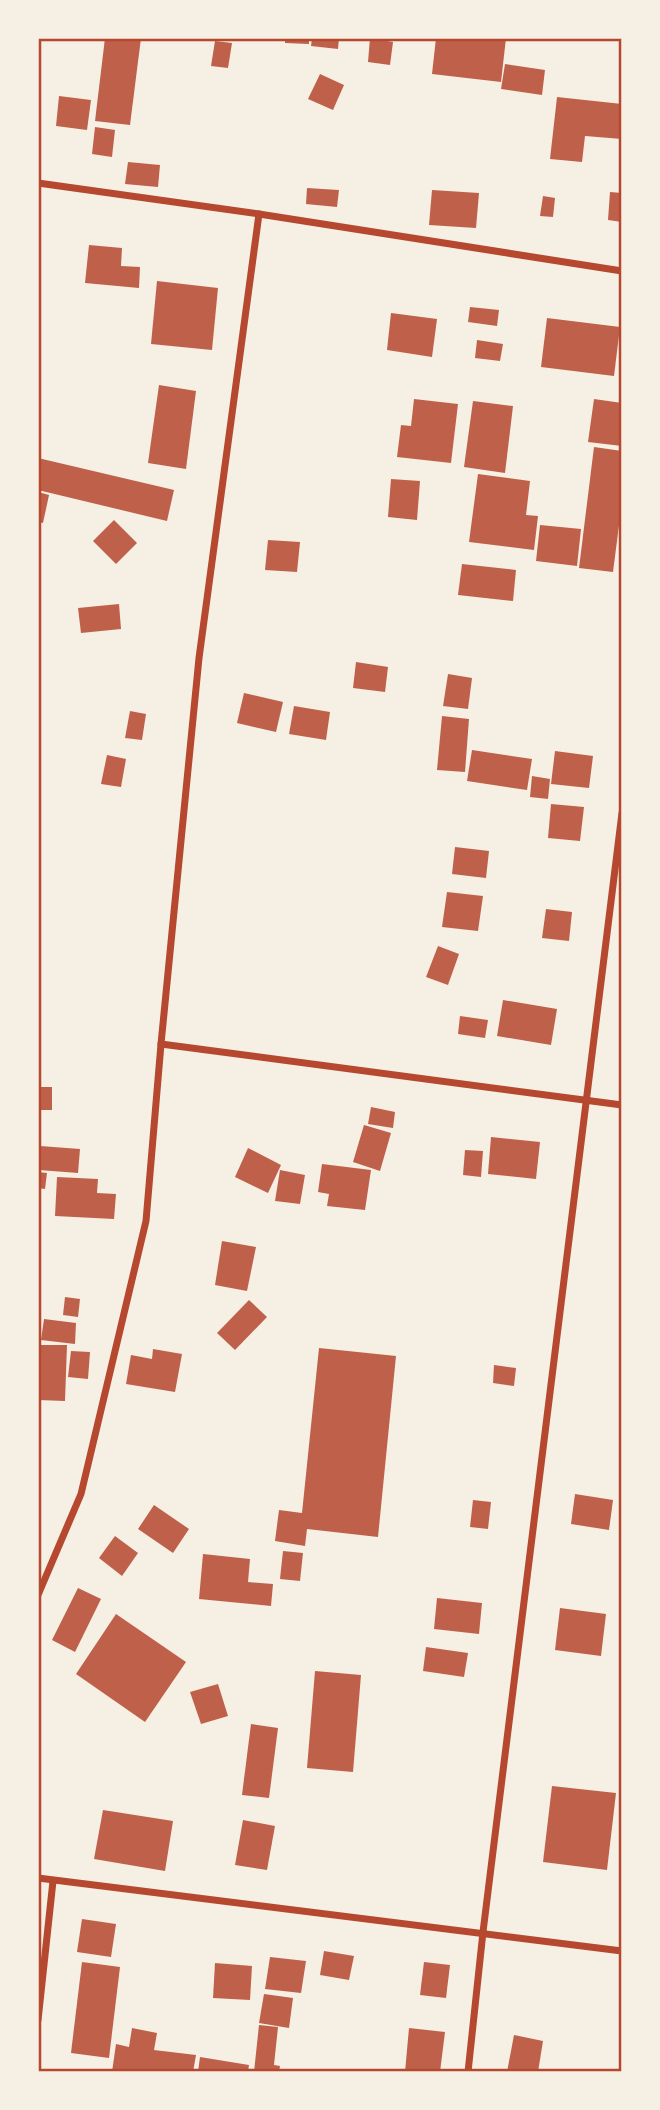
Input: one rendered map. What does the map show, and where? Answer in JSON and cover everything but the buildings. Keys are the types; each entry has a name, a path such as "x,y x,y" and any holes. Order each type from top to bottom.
{"street":[{"path":"38,183 259,214 621,271"},
{"path":"38,1595 81,1494 146,1221 199,658 259,214"},
{"path":"468,2071 621,813"},
{"path":"161,1044 621,1105"},
{"path":"38,1878 621,1951"},
{"path":"38,2020 53,1881"}]}
